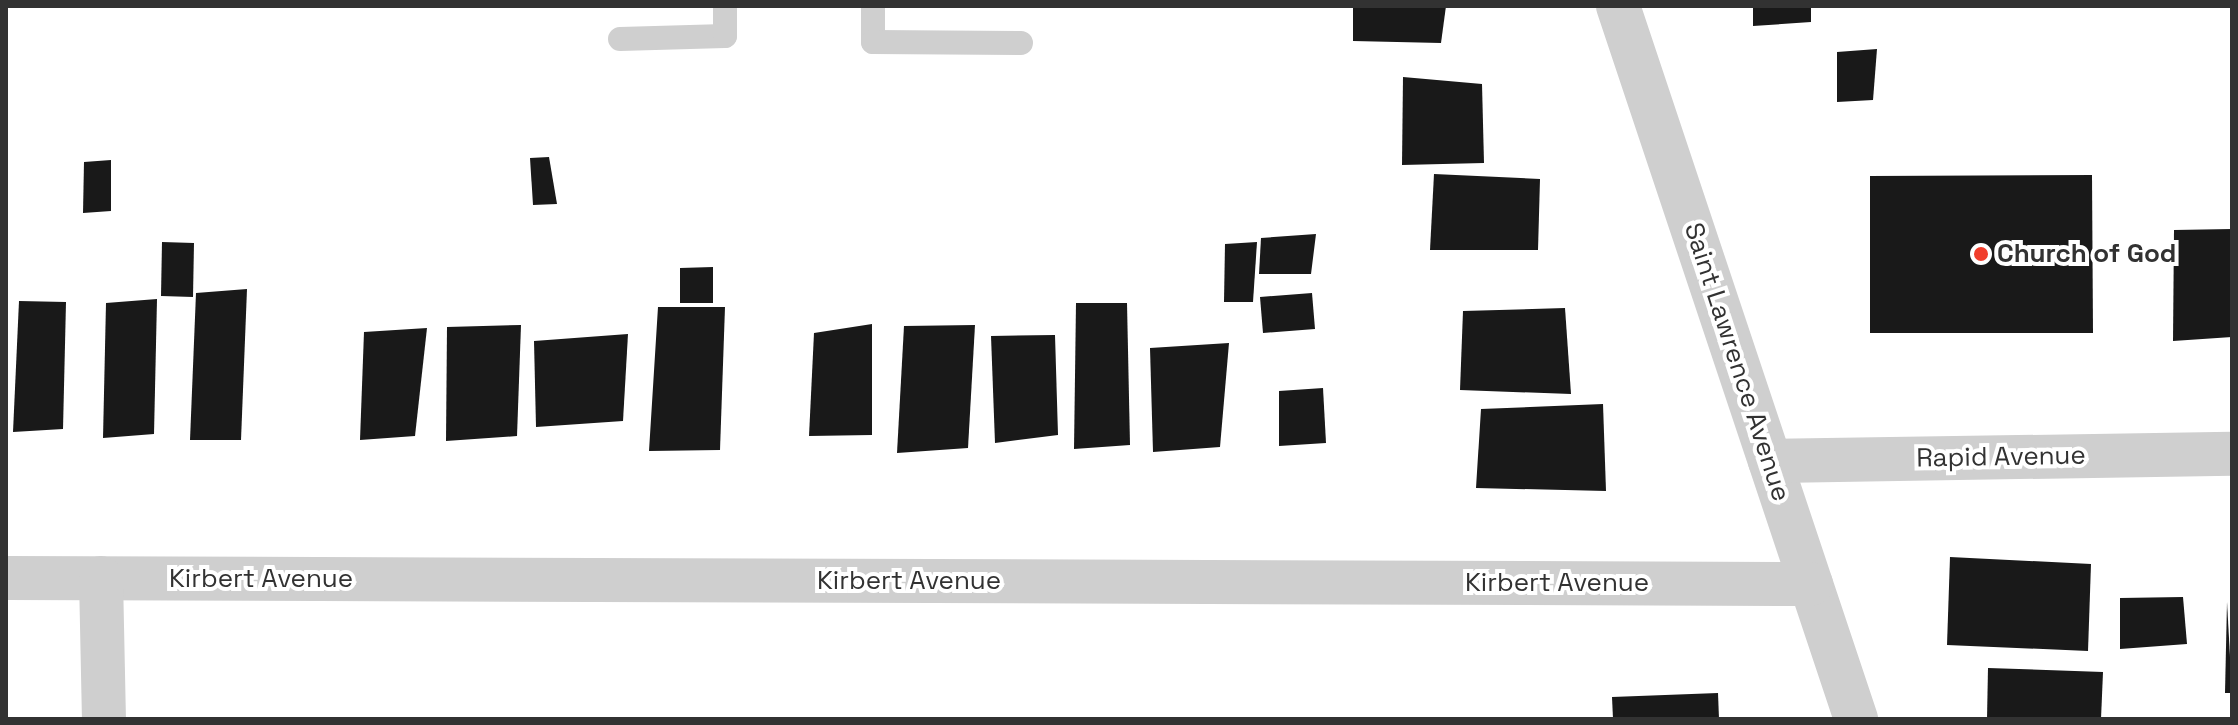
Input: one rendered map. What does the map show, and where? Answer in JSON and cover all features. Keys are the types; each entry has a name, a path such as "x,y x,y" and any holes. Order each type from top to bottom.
{"street":[{"name":"Saint Lawrence Avenue","path":"1618,6 1856,719"},
{"name":"Rapid Avenue","path":"1770,461 2232,454"},
{"name":"Kirbert Avenue","path":"6,578 1811,584"},
{"path":"101,578 104,719"}],"lane":[{"path":"620,39 725,36 725,6"},
{"path":"873,6 873,42 1021,43"}],"building":[{"path":"1353,6 1446,6 1441,43 1353,41"},
{"path":"1753,6 1811,6 1811,22 1753,26"},
{"path":"1877,49 1873,100 1837,102 1837,52"},
{"path":"1403,77 1482,84 1484,163 1402,165"},
{"path":"549,157 557,204 533,205 530,158"},
{"path":"111,160 111,211 83,213 84,162"},
{"path":"1434,174 1540,179 1538,250 1430,250"},
{"name":"Church of God","path":"2092,175 2093,333 1870,333 1870,176"},
{"path":"2232,229 2232,337 2173,341 2174,230"},
{"path":"1316,234 1311,274 1259,274 1261,238"},
{"path":"162,242 194,243 193,297 161,296"},
{"path":"1257,242 1253,302 1224,302 1225,244"},
{"path":"713,267 713,303 680,303 680,268"},
{"path":"247,289 241,440 190,440 196,293"},
{"path":"1312,293 1315,329 1263,333 1260,297"},
{"path":"157,299 154,434 103,438 106,303"},
{"path":"19,301 66,302 63,429 13,432"},
{"path":"1076,303 1127,303 1130,445 1074,449"},
{"path":"658,307 725,307 720,450 649,451"},
{"path":"1565,308 1571,394 1460,390 1463,311"},
{"path":"872,324 872,435 809,436 814,333"},
{"path":"521,325 517,436 446,441 447,327"},
{"path":"975,325 968,448 897,453 904,326"},
{"path":"427,328 415,436 360,440 364,332"},
{"path":"628,334 623,421 536,427 534,341"},
{"path":"1055,335 1058,435 995,443 991,336"},
{"path":"1229,343 1220,447 1153,452 1150,348"},
{"path":"1323,388 1326,443 1279,446 1279,391"},
{"path":"1603,404 1606,491 1476,488 1481,409"},
{"path":"1950,557 2091,564 2088,651 1947,645"},
{"path":"2183,597 2187,644 2120,649 2120,598"},
{"path":"2227,602 2232,693 2225,693"},
{"path":"1988,668 2103,672 2101,719 1987,719"},
{"path":"1718,693 1719,719 1613,719 1612,697"}],"place":[{"name":"Church of God","path":"1981,254"}]}
